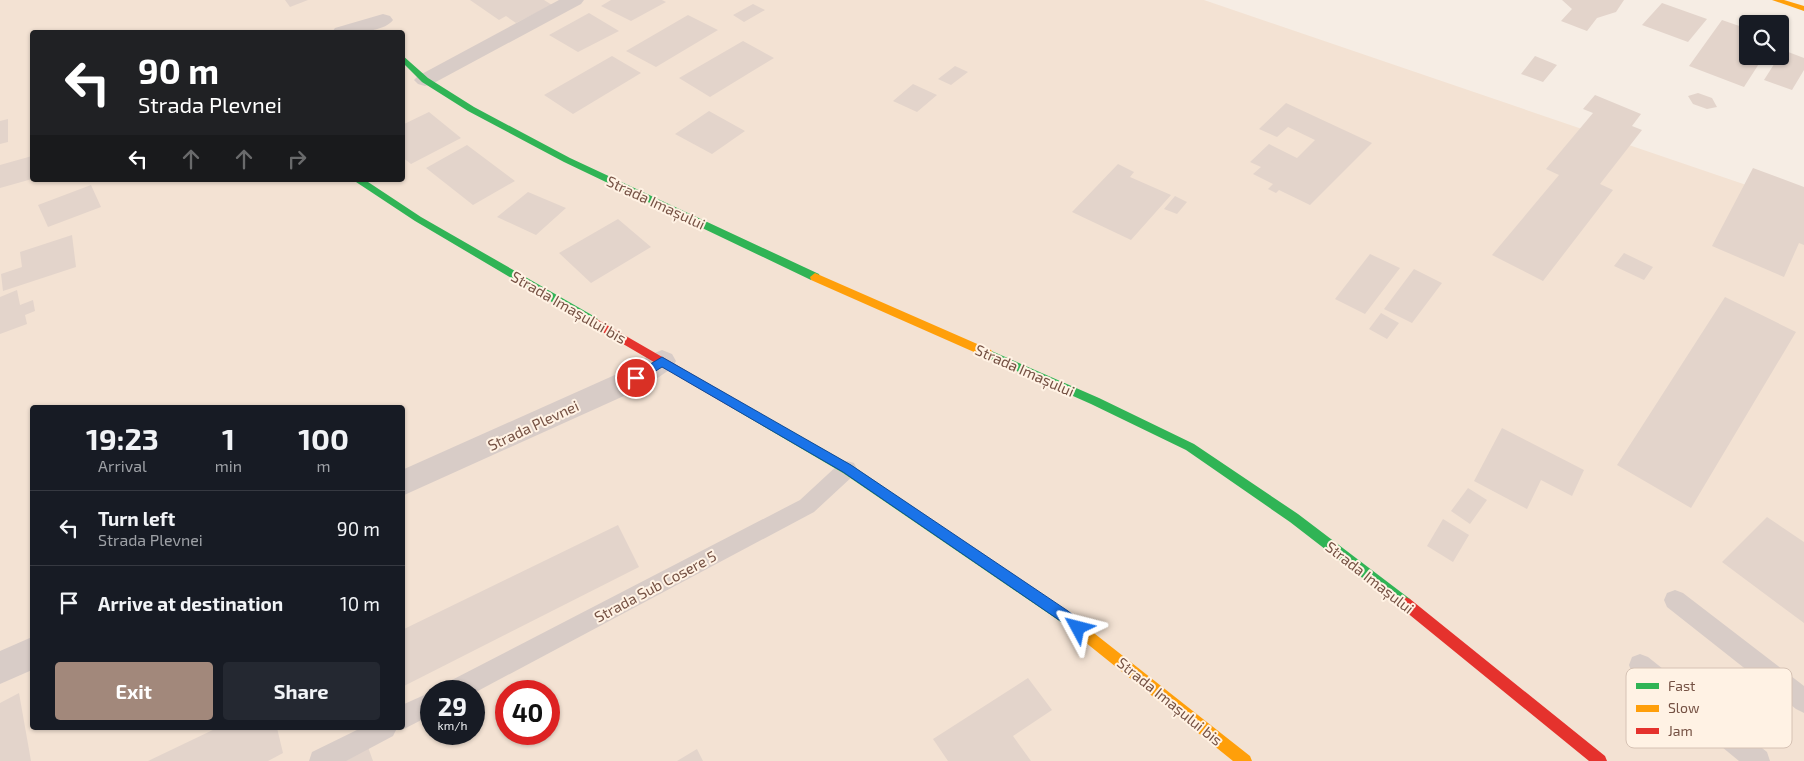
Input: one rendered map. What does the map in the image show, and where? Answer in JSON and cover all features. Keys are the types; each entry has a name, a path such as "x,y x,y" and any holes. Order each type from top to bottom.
{"street":[{"path":"357,30 386,26 373,0"},
{"path":"424,80 574,0"},
{"path":"1776,0 1804,10"},
{"name":"Strada Imașului","path":"405,59 424,80 471,109 567,160 836,286 1095,401 1190,447 1294,518 1423,617 1589,758"},
{"name":"Strada Imașului bis","path":"361,182 418,219 847,469 1063,616 1245,761"},
{"name":"Strada Plevnei","path":"405,483 636,378 662,361"},
{"path":"0,668 30,654"}],"lane":[{"name":"Strada Sub Cosere 5","path":"475,680 807,506 847,469"},
{"path":"1675,600 1762,668"},
{"path":"1640,665 1644,668"},
{"path":"1792,692 1804,701"},
{"path":"405,716 420,709"},
{"path":"321,761 381,730"},
{"path":"1742,748 1758,761"}],"shaded area":[{"path":"0,0 1204,0 1799,203 1804,199 1804,761 0,761"}],"building":[{"path":"285,0 308,0 290,7"},
{"path":"470,0 544,0 552,5 516,23 506,16 499,20"},
{"path":"611,0 662,0 666,2 631,21 601,6"},
{"path":"1562,0 1624,0 1616,12 1597,18 1587,31 1561,21 1572,9"},
{"path":"1662,3 1707,19 1688,42 1642,25"},
{"path":"753,4 765,10 744,22 733,15"},
{"path":"589,13 619,31 578,52 549,35"},
{"path":"688,15 718,30 656,67 626,51"},
{"path":"1722,20 1739,26 1739,65 1758,65 1744,87 1689,66"},
{"path":"743,41 774,58 710,97 679,78"},
{"path":"1789,52 1804,58 1804,70 1792,90 1764,80 1774,65 1789,65"},
{"path":"612,56 641,73 573,114 544,95"},
{"path":"1535,56 1557,65 1543,82 1521,74"},
{"path":"955,66 968,72 951,85 938,79"},
{"path":"913,84 937,95 917,112 893,101"},
{"path":"1698,93 1712,98 1717,107 1707,109 1693,104 1688,96"},
{"path":"1595,95 1641,114 1632,126 1642,130 1600,184 1613,190 1543,281 1492,255 1559,175 1546,169 1593,113 1583,109"},
{"path":"1286,103 1372,143 1310,205 1279,190 1276,193 1268,189 1273,184 1253,174 1261,167 1250,162 1269,144 1297,158 1315,140 1288,127 1277,137 1259,129"},
{"path":"709,111 745,131 712,154 675,134"},
{"path":"429,112 461,138 411,164 405,159 405,124"},
{"path":"8,119 8,142 0,144 0,121"},
{"path":"467,145 515,181 473,205 426,168"},
{"path":"30,157 30,180 0,188 0,165"},
{"path":"1118,164 1134,172 1130,177 1171,195 1131,240 1072,212"},
{"path":"1753,168 1804,187 1804,245 1799,243 1784,277 1712,246"},
{"path":"91,185 101,207 48,227 38,205"},
{"path":"528,192 566,208 536,235 497,217"},
{"path":"1175,196 1187,202 1177,214 1164,209"},
{"path":"618,219 651,247 591,283 559,253"},
{"path":"72,235 76,267 3,291 1,274 22,267 20,252"},
{"path":"1624,253 1653,267 1644,280 1614,266"},
{"path":"1370,254 1400,268 1365,314 1335,299"},
{"path":"1414,269 1442,283 1412,323 1384,309"},
{"path":"17,290 20,305 33,300 35,311 25,315 27,324 0,334 0,297"},
{"path":"1725,297 1796,332 1691,508 1617,465"},
{"path":"1381,313 1399,323 1387,339 1369,329"},
{"path":"1502,428 1584,470 1572,496 1541,480 1527,509 1474,481"},
{"path":"1468,488 1487,500 1470,524 1451,511"},
{"path":"1767,517 1804,542 1804,623 1722,562"},
{"path":"1443,519 1469,535 1453,562 1427,546"},
{"path":"618,525 639,567 405,685 405,629"},
{"path":"1028,678 1052,710 1013,736 1031,761 948,761 933,739"},
{"path":"19,693 31,761 0,761 0,703"},
{"path":"213,730 277,730 283,753 268,761 148,761"},
{"path":"368,747 373,761 343,761"},
{"path":"697,749 703,761 677,761"}],"traffic: fast":[{"path":"405,60 425,80 471,109 567,160 815,277"},
{"path":"361,182 418,219 593,321"},
{"path":"987,353 1095,401 1190,447 1294,518 1405,603"},
{"path":"738,406 847,469 1063,616 1085,634"}],"traffic: slow":[{"path":"1776,0 1804,9"},
{"path":"815,277 987,353"},
{"path":"1085,634 1245,761"}],"traffic: jam":[{"path":"593,321 738,406"},
{"path":"1405,603 1600,761"}],"route":[{"path":"636,378 662,361 847,469 1078,628"}]}
